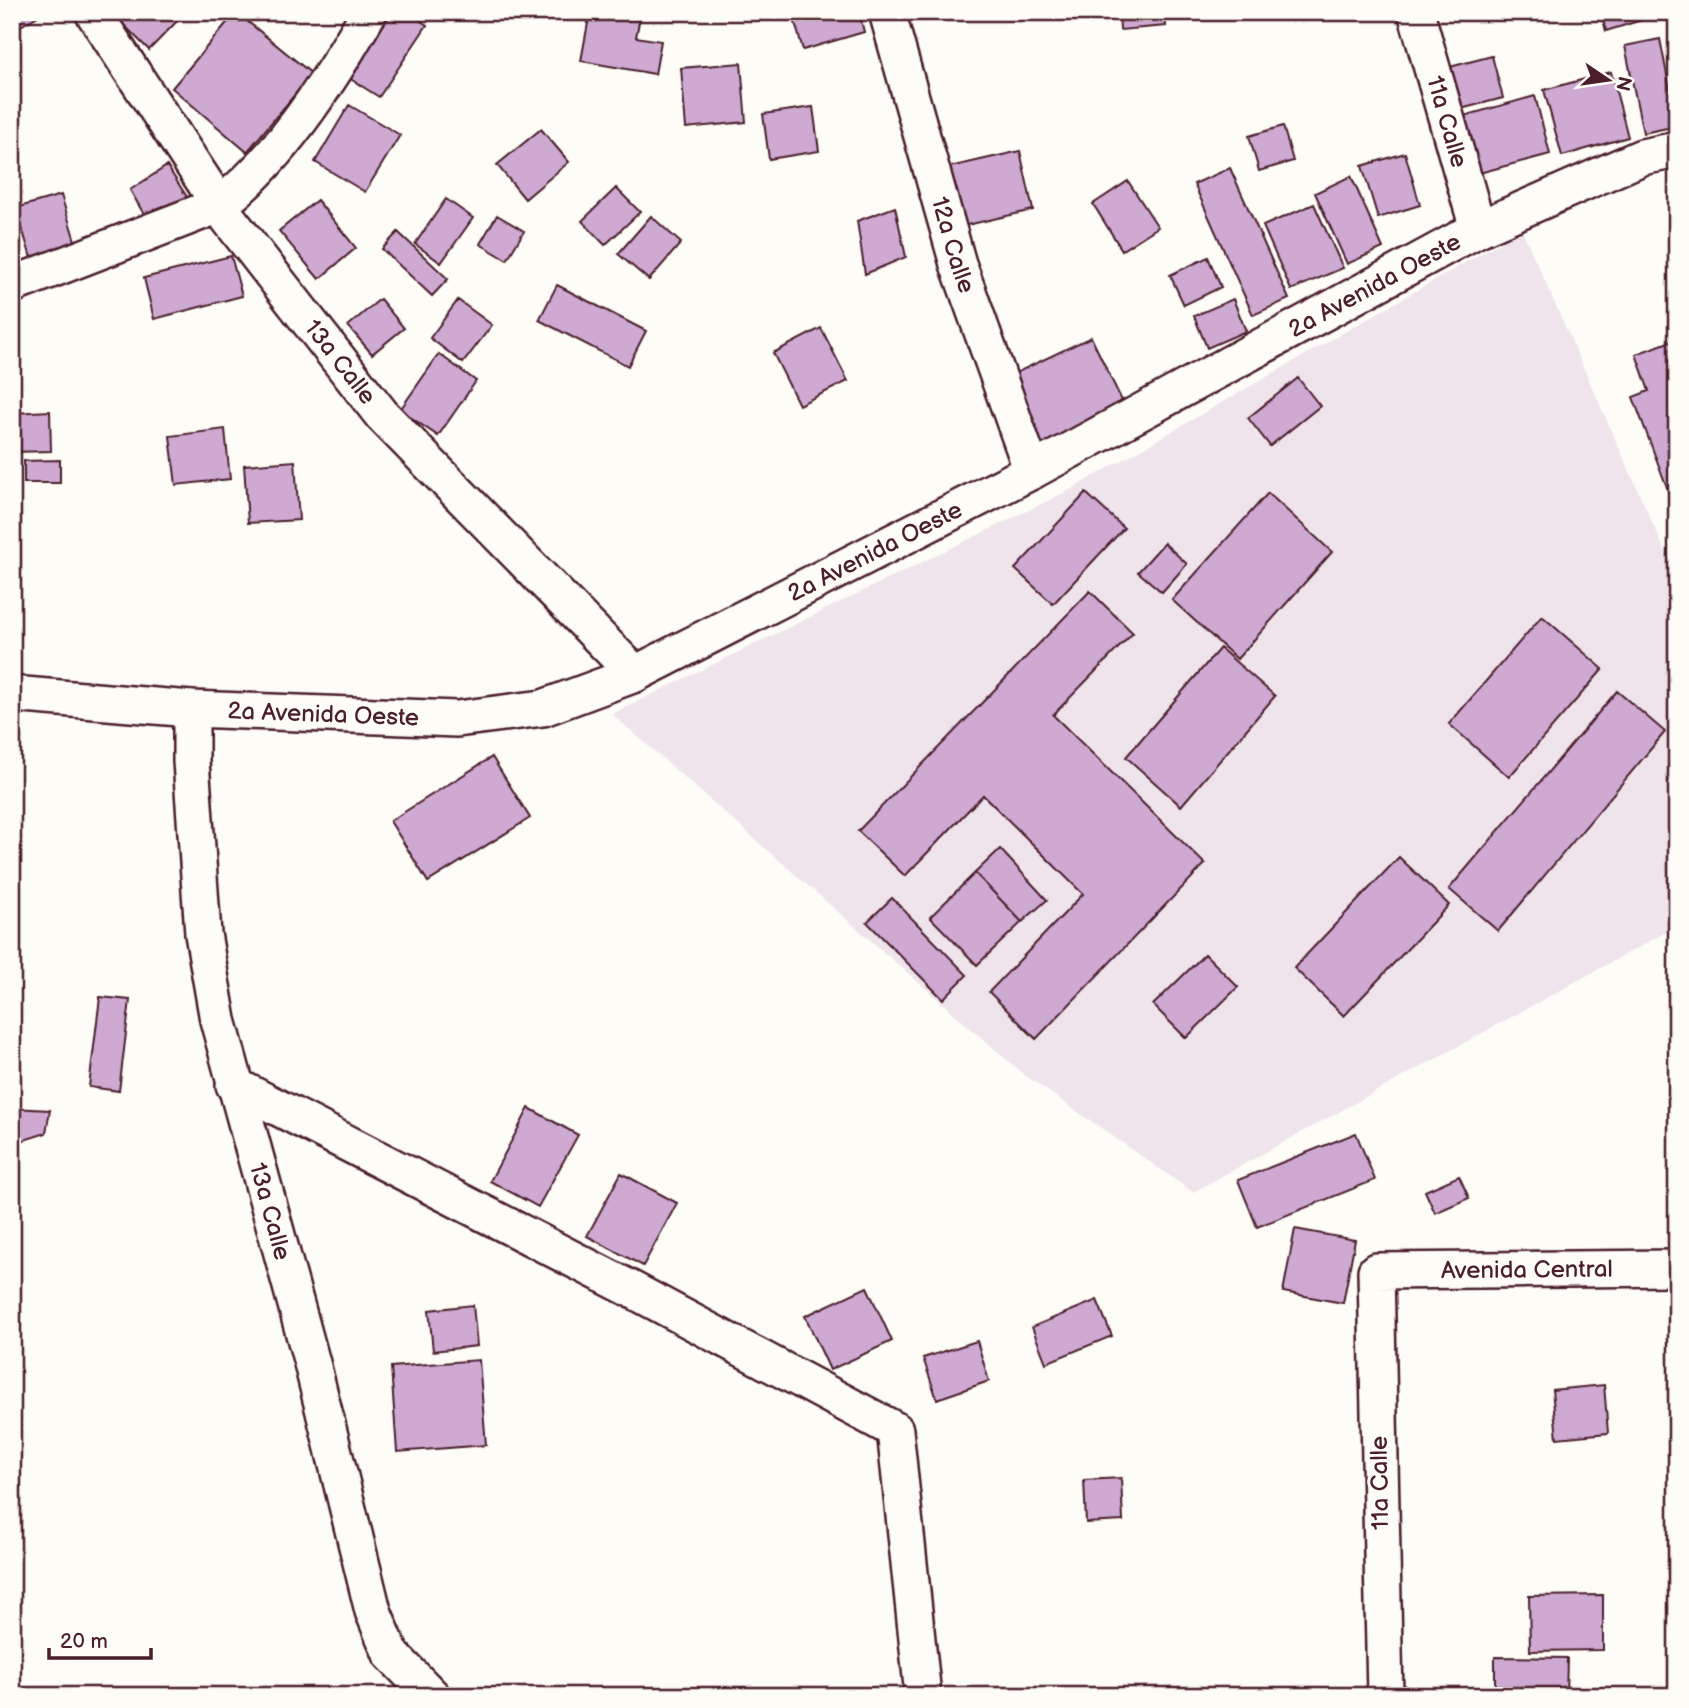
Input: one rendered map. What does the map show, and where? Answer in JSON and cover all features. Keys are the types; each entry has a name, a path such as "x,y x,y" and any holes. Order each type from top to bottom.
{"street":[{"name":"13a Calle","path":"93,12 219,205 382,415 635,674"},
{"path":"12,285 219,205 244,187 332,78 369,12"},
{"name":"12a Calle","path":"887,12 958,264 1032,471"},
{"name":"11a Calle","path":"1416,12 1478,229"},
{"name":"2a Avenida Oeste","path":"12,694 191,709 457,719 543,708 635,674 1032,471 1478,229 1642,158 1677,150"},
{"name":"13a Calle","path":"191,709 191,761 203,933 218,1020 312,1363 373,1611 391,1654 428,1694"},
{"path":"234,1085 643,1295 895,1430 923,1696"},
{"name":"Avenida Central","path":"1376,1271 1677,1269"},
{"name":"11a Calle","path":"1376,1271 1385,1696"}],"shaded area":[{"path":"1522,230 1677,578 1677,926 1193,1192 1022,1073 612,714 1072,489"}],"building":[{"path":"12,12 39,12 41,14 12,31"},
{"path":"111,12 186,12 149,50"},
{"path":"236,12 312,74 247,152 172,88"},
{"path":"392,12 407,12 427,25 379,97 349,78"},
{"path":"590,12 641,12 636,37 661,41 655,74 581,61"},
{"path":"792,12 859,12 864,32 803,50"},
{"path":"1119,12 1165,12 1166,26 1120,30"},
{"path":"1601,12 1668,12 1606,31"},
{"path":"1660,39 1677,126 1643,133 1625,46"},
{"path":"1492,56 1503,98 1449,112 1438,70"},
{"path":"741,63 746,122 686,128 681,68"},
{"path":"1611,72 1628,137 1562,156 1544,90"},
{"path":"1535,96 1550,154 1472,175 1457,118"},
{"path":"349,105 400,135 365,192 315,162"},
{"path":"813,107 819,151 769,159 763,114"},
{"path":"1283,126 1293,161 1259,171 1249,136"},
{"path":"541,129 569,162 525,199 497,165"},
{"path":"1020,151 1033,210 954,228 941,169"},
{"path":"1405,153 1420,205 1378,218 1362,166"},
{"path":"167,166 187,197 148,221 130,190"},
{"path":"1230,168 1289,299 1253,315 1194,184"},
{"path":"1351,176 1383,248 1347,264 1315,193"},
{"path":"1128,181 1158,227 1122,250 1093,204"},
{"path":"616,188 640,212 605,245 582,221"},
{"path":"61,195 76,244 31,258 16,208"},
{"path":"446,199 473,218 441,263 415,244"},
{"path":"317,200 356,248 319,279 279,231"},
{"path":"1314,204 1343,268 1291,290 1263,226"},
{"path":"895,207 906,257 865,274 857,221"},
{"path":"497,215 524,231 507,260 480,244"},
{"path":"651,216 681,243 649,280 618,254"},
{"path":"398,232 448,279 432,296 382,249"},
{"path":"231,256 242,296 154,319 144,278"},
{"path":"1208,257 1221,287 1184,305 1170,275"},
{"path":"557,285 646,331 628,366 539,320"},
{"path":"380,299 404,328 372,354 348,326"},
{"path":"1233,299 1246,331 1207,348 1194,316"},
{"path":"458,300 492,325 463,363 430,338"},
{"path":"821,328 848,381 799,405 773,353"},
{"path":"1091,337 1125,407 1041,448 1007,377"},
{"path":"1677,339 1677,514 1633,397 1649,391 1636,354"},
{"path":"439,354 476,381 438,436 400,410"},
{"path":"1298,378 1320,406 1270,446 1248,418"},
{"path":"50,411 51,451 12,452 12,413"},
{"path":"225,429 230,479 176,485 170,436"},
{"path":"60,460 60,483 24,483 24,461"},
{"path":"295,461 299,520 248,523 244,465"},
{"path":"1086,493 1124,528 1053,604 1015,569"},
{"path":"1268,493 1332,552 1237,659 1172,600"},
{"path":"1164,543 1187,564 1162,592 1138,572"},
{"path":"1090,591 1133,633 1053,715 1205,864 1036,1039 989,992 1083,894 983,795 905,876 858,831"},
{"path":"1542,616 1603,669 1509,777 1449,724"},
{"path":"1220,648 1275,696 1181,806 1126,757"},
{"path":"1617,691 1665,732 1498,931 1449,889"},
{"path":"492,757 530,818 428,882 390,821"},
{"path":"1000,849 1047,900 1022,922 975,873"},
{"path":"1399,857 1449,905 1344,1016 1294,968"},
{"path":"975,873 1022,922 977,965 930,917"},
{"path":"892,898 967,975 943,999 867,922"},
{"path":"1205,954 1238,987 1186,1038 1153,1005"},
{"path":"100,997 130,1000 119,1091 89,1087"},
{"path":"12,1108 50,1110 46,1133 12,1144"},
{"path":"529,1108 578,1135 538,1207 490,1181"},
{"path":"1356,1133 1375,1180 1257,1227 1238,1180"},
{"path":"621,1173 677,1203 643,1266 587,1236"},
{"path":"1459,1176 1469,1198 1435,1213 1425,1191"},
{"path":"1295,1229 1355,1240 1343,1303 1283,1292"},
{"path":"867,1287 892,1341 830,1370 805,1316"},
{"path":"1097,1300 1112,1336 1046,1363 1032,1327"},
{"path":"473,1305 477,1346 433,1351 429,1310"},
{"path":"977,1341 989,1381 937,1399 923,1358"},
{"path":"479,1360 486,1445 397,1452 391,1367"},
{"path":"1604,1385 1608,1433 1557,1438 1552,1390"},
{"path":"1121,1478 1123,1521 1086,1523 1084,1480"},
{"path":"1603,1595 1603,1650 1530,1651 1529,1596"},
{"path":"1495,1657 1567,1658 1566,1696 1495,1696"}]}
